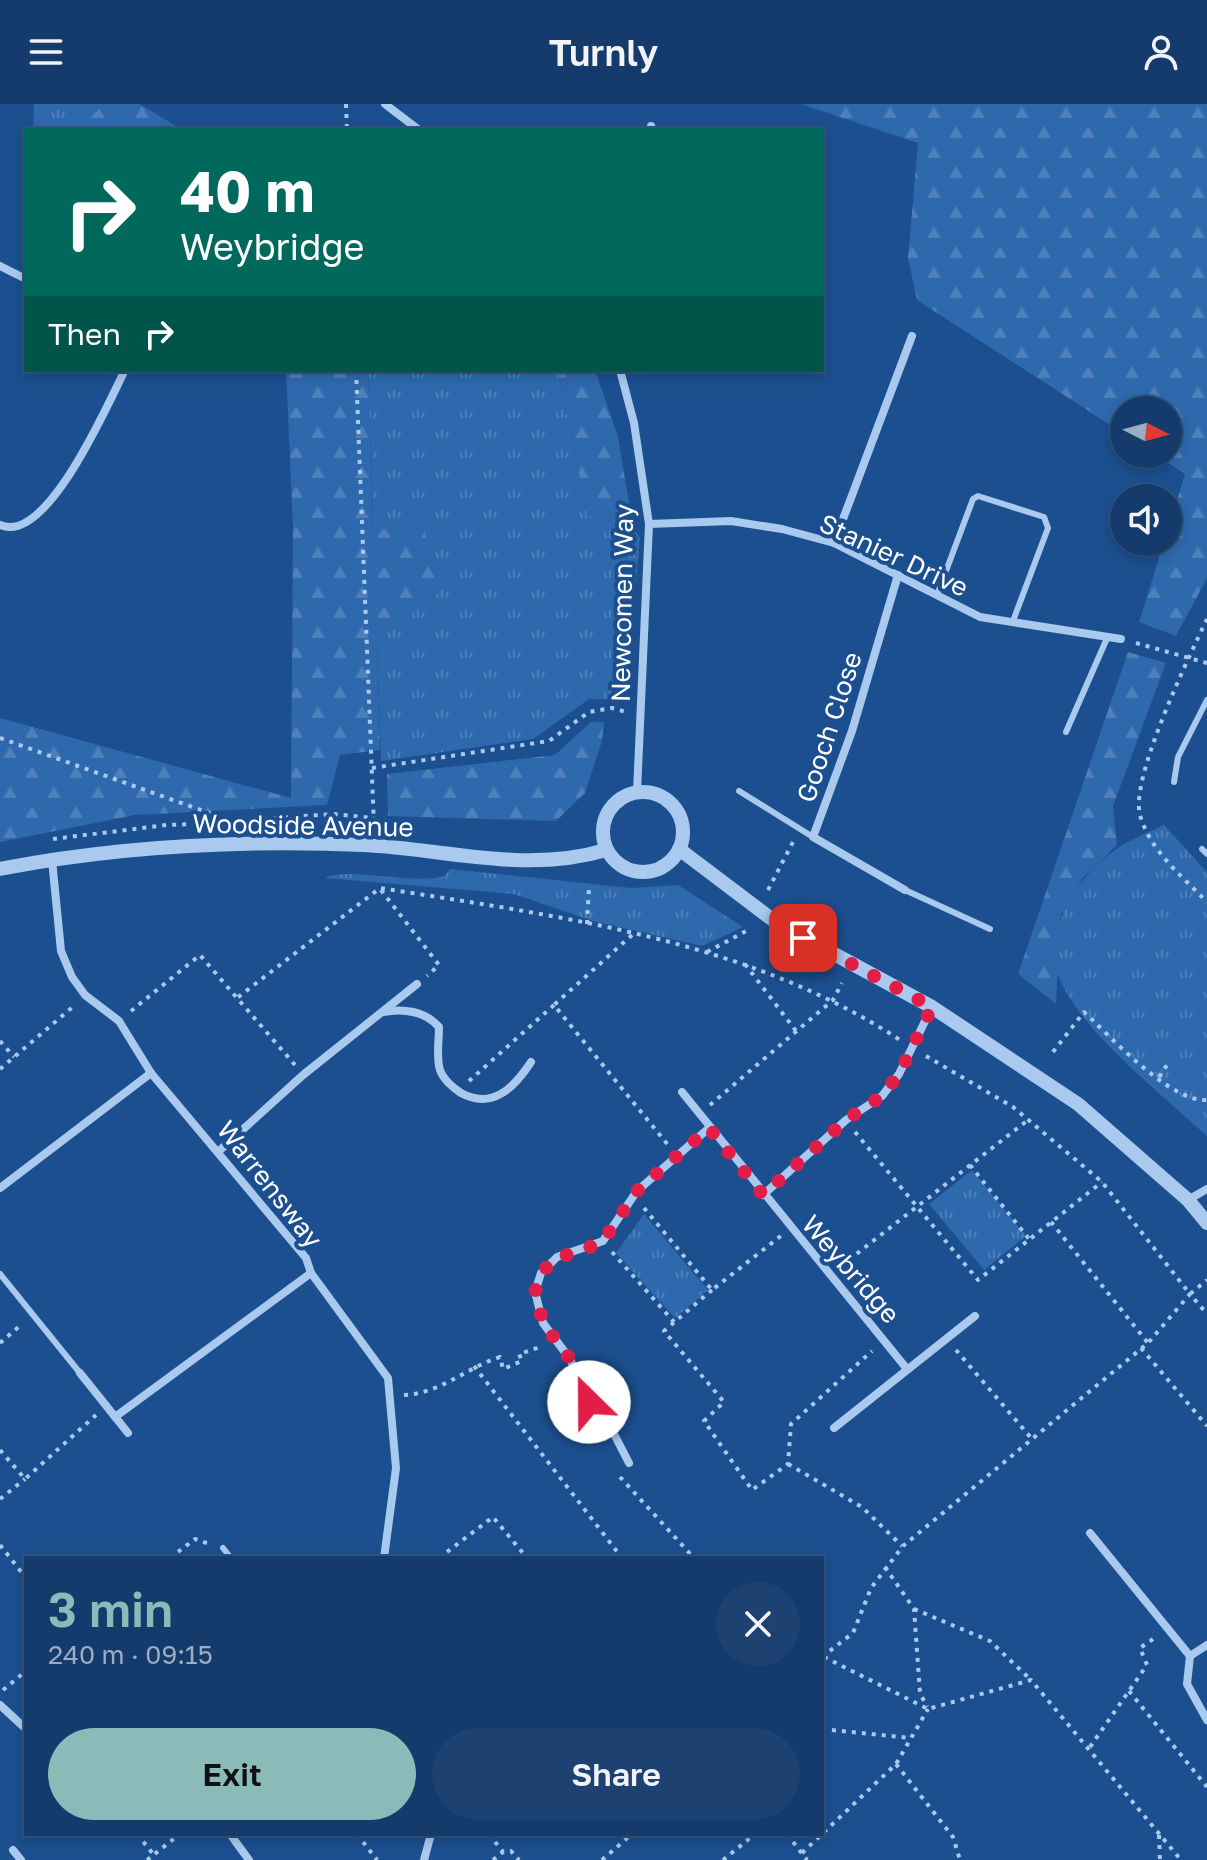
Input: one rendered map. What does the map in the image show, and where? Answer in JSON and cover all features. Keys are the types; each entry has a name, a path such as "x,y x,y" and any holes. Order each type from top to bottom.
{"street":[{"path":"385,104 416,128"},
{"path":"0,266 24,278"},
{"path":"834,543 912,336"},
{"path":"0,525 6,528 27,522 52,502 124,372"},
{"name":"Newcomen Way","path":"621,372 634,423 649,524 637,792"},
{"name":"Stanier Drive","path":"649,524 731,521 782,529 834,543 980,617 1121,639"},
{"name":"Gooch Close","path":"898,575 852,731 813,837 905,890"},
{"path":"637,792 662,798 675,807 681,816 683,832 679,849 671,862 648,872 627,868 606,850 603,837 611,807 623,797 637,792"},
{"name":"Woodside Avenue","path":"0,869 52,859 152,848 283,844 375,846 551,862 606,850"},
{"path":"679,849 777,923 932,1007 1078,1104 1188,1200 1207,1223"},
{"name":"Warrensway","path":"52,859 61,951 72,977 85,995 119,1021 151,1073 306,1258 311,1273 388,1378 387,1395 396,1468 384,1556"},
{"path":"219,1151 303,1075 417,984"},
{"path":"763,1195 846,1120 882,1096 899,1074 932,1007"},
{"path":"378,1013 395,1009 431,1018 439,1027 440,1073 457,1091 472,1099 488,1100 519,1080 531,1062"},
{"path":"0,1188 151,1073"},
{"name":"Weybridge","path":"682,1092 907,1369"},
{"path":"629,1463 614,1434 589,1402 583,1382 543,1323 535,1292 541,1273 557,1257 577,1253 603,1241 633,1195 709,1128"},
{"path":"1188,1200 1207,1189"},
{"path":"115,1417 311,1273"},
{"path":"834,1428 975,1316"},
{"path":"80,1373 128,1433"},
{"path":"1090,1533 1190,1656 1187,1684 1207,1720"},
{"path":"1190,1656 1207,1645"},
{"path":"0,1705 24,1727"},
{"path":"231,1836 249,1860"},
{"path":"424,1860 430,1836"},
{"path":"13,1850 21,1860"}],"lane":[{"path":"937,595 973,499 978,496 1044,517 1048,528 1013,621"},
{"path":"1066,732 1108,636"},
{"path":"1174,782 1178,757 1207,700"},
{"path":"739,791 813,837"},
{"path":"905,890 990,929"},
{"path":"0,1274 80,1373"},
{"path":"223,1548 229,1556"}],"path":[{"path":"346,104 347,128"},
{"path":"0,738 212,814 222,822 333,814 374,818 356,372"},
{"path":"1121,639 1207,663"},
{"path":"372,768 549,741 589,712 612,708 640,716"},
{"path":"768,890 799,831"},
{"path":"587,924 589,887"},
{"path":"380,888 439,965 417,984"},
{"path":"237,998 380,888 587,924 745,964 833,1000 905,1043"},
{"path":"705,953 748,930"},
{"path":"457,1091 632,935"},
{"path":"119,1021 200,955 303,1075"},
{"path":"745,964 796,1031"},
{"path":"699,1115 833,1000 842,983"},
{"path":"0,1069 85,995"},
{"path":"554,1005 677,1155"},
{"path":"1053,1052 1084,1012 1183,1095 1207,1100"},
{"path":"0,1041 14,1057"},
{"path":"921,1053 1028,1120 1102,1182 1207,1314"},
{"path":"1159,1077 1169,1062"},
{"path":"846,1120 978,1280 1102,1182"},
{"path":"832,1273 1028,1120"},
{"path":"970,1165 1029,1239"},
{"path":"633,1195 712,1290"},
{"path":"1051,1222 1148,1343"},
{"path":"790,1228 664,1331 724,1402 704,1421 752,1490 788,1464 791,1424 885,1339"},
{"path":"603,1241 674,1322"},
{"path":"824,1655 853,1633 871,1588 903,1546 1148,1343 1190,1294 1207,1280"},
{"path":"0,1343 33,1315"},
{"path":"947,1339 1032,1439"},
{"path":"387,1395 427,1394 474,1366 500,1357 503,1369 522,1361 519,1354 557,1342"},
{"path":"1141,1348 1207,1426"},
{"path":"474,1366 620,1556"},
{"path":"0,1499 107,1406"},
{"path":"0,1450 25,1479"},
{"path":"629,1463 617,1475 692,1556"},
{"path":"788,1464 862,1507 903,1546"},
{"path":"442,1556 493,1517 525,1556"},
{"path":"173,1556 195,1539 223,1548"},
{"path":"0,1545 24,1575"},
{"path":"885,1567 914,1609 920,1693 928,1709"},
{"path":"914,1609 990,1641 1031,1680 1090,1747 1181,1860"},
{"path":"1090,1747 1147,1665 1140,1648 1168,1629"},
{"path":"824,1657 928,1709 1031,1680"},
{"path":"0,1693 24,1673"},
{"path":"1129,1691 1207,1787"},
{"path":"824,1832 896,1764 928,1709"},
{"path":"824,1729 911,1738"},
{"path":"896,1764 953,1837 960,1860"},
{"path":"1159,1833 1160,1860"},
{"path":"139,1836 154,1855"},
{"path":"147,1860 178,1836"},
{"path":"359,1836 377,1860"},
{"path":"491,1836 503,1852"},
{"path":"602,1860 630,1836"},
{"path":"723,1860 753,1836"},
{"path":"789,1836 807,1860"},
{"path":"802,1853 820,1836"},
{"path":"493,1860 503,1852 511,1851 519,1860"}],"green space":[{"path":"34,104 104,104 92,117 95,128 33,128"},
{"path":"104,104 139,104 180,128 94,128 91,117"},
{"path":"801,104 1207,104 1207,578 1176,636 1139,622 1160,556 1182,556 1182,484 1185,474 1176,468 1182,468 1182,396 1110,396 1110,425 917,300 908,258 918,143"},
{"path":"286,372 368,372 373,530 424,527 437,594 377,641 380,750 340,755 327,805 135,815 0,842 0,718 291,798 293,528"},
{"path":"368,372 558,372 587,515 633,527 640,538 625,700 589,699 533,739 381,761"},
{"path":"558,372 596,372 618,437 633,527 587,515"},
{"path":"1128,652 1166,663 1113,806 1117,845 1084,877 1060,916 1056,1004 1018,974"},
{"path":"591,722 604,722 602,741 585,793 556,821 388,816 387,774 555,755"},
{"path":"1164,825 1207,872 1207,1136 1099,1036 1065,990 1054,961 1062,914 1080,884 1110,853"},
{"path":"450,869 631,888 678,885 743,927 702,946 593,921 514,894 325,878 348,874 432,878 445,876"},
{"path":"972,1170 1026,1236 984,1270 929,1204"},
{"path":"644,1214 708,1290 675,1318 616,1253"}],"route":[{"path":"589,1402 583,1382 570,1359 543,1323 535,1292 541,1273 557,1257 577,1253 603,1241 637,1191 709,1128 763,1195 846,1120 882,1096 899,1074 932,1007 803,938"}]}
